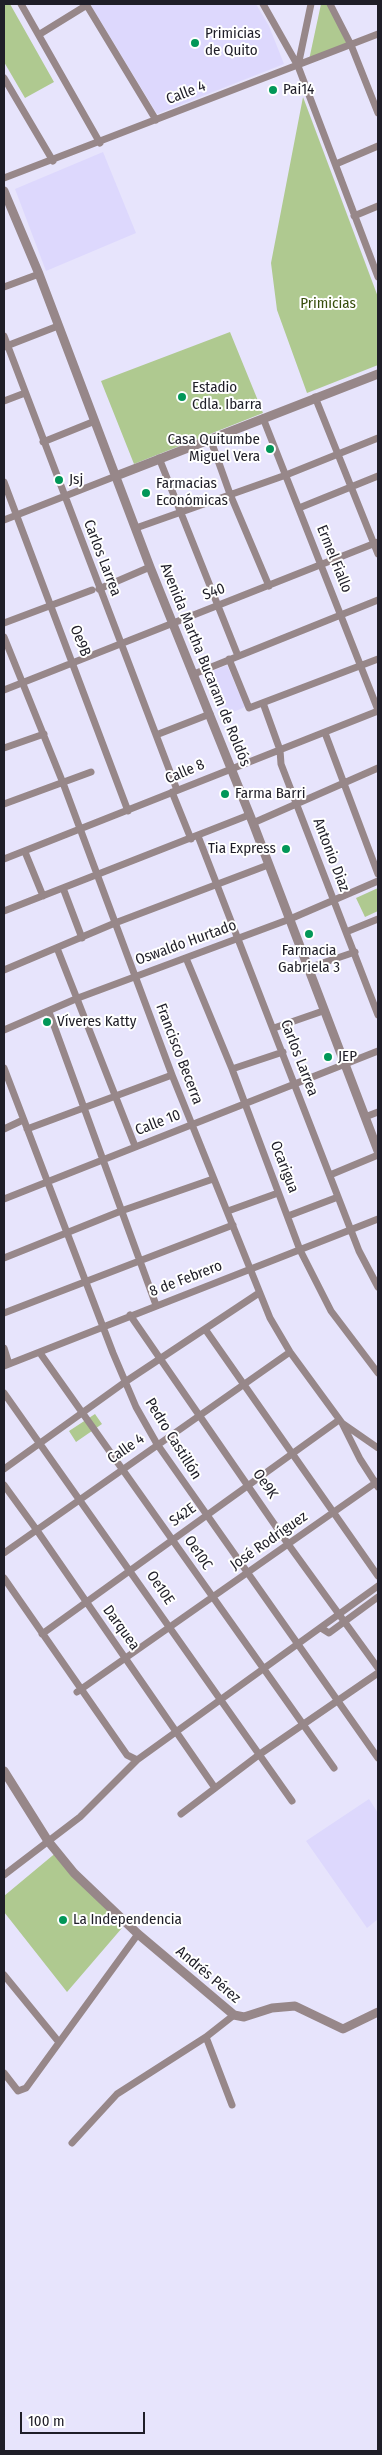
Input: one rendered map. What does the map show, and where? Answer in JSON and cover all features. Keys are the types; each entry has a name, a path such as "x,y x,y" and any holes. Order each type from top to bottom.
{"street":[{"path":"20,4 40,34 100,143"},
{"path":"40,34 87,4 156,120"},
{"path":"264,4 298,66 378,277"},
{"path":"298,66 311,4"},
{"path":"330,4 351,45 378,113"},
{"name":"Calle 4","path":"4,178 100,143 378,34"},
{"path":"4,78 53,161"},
{"path":"336,164 378,146"},
{"name":"Avenida Martha Bucaram de Roldós","path":"4,191 39,274 150,567 290,918 323,1011 378,1151"},
{"path":"354,216 378,206"},
{"path":"4,287 39,274"},
{"path":"5,347 58,326"},
{"name":"Carlos Larrea","path":"4,336 5,347 25,393 95,589 122,645 175,791 217,886 274,1028 351,1231 378,1287"},
{"path":"4,520 378,374"},
{"path":"4,401 25,393"},
{"path":"315,397 376,543 378,554"},
{"name":"Ermel Fiallo","path":"263,418 378,710"},
{"path":"43,442 95,421"},
{"path":"210,438 230,494 269,586"},
{"path":"136,528 286,475 378,438"},
{"path":"159,458 238,656"},
{"path":"299,508 378,476"},
{"name":"Oe9B","path":"4,482 74,662 128,811"},
{"name":"S40","path":"4,690 122,645 376,543"},
{"path":"4,623 150,567"},
{"path":"194,674 378,600"},
{"name":"Francisco Becerra","path":"4,637 64,783 172,1075 270,1318 290,1352 340,1421 378,1448"},
{"path":"229,659 249,708 378,660"},
{"name":"Antonio Diaz","path":"263,703 280,750 280,761 378,1015"},
{"name":"Calle 8","path":"4,859 378,710"},
{"path":"156,735 210,714"},
{"path":"324,733 378,874"},
{"path":"4,748 44,734"},
{"path":"4,911 195,837 296,803 378,768"},
{"path":"4,804 91,772"},
{"path":"25,852 43,896"},
{"path":"4,970 116,923 268,865"},
{"name":"Oswaldo Hurtado","path":"4,1030 78,998 237,939 378,881"},
{"path":"63,888 82,938"},
{"path":"346,932 378,919"},
{"path":"58,948 135,1146"},
{"path":"308,968 355,952"},
{"name":"Ocarigua","path":"186,958 232,1069 300,1250 330,1311 378,1373"},
{"path":"274,1028 323,1011"},
{"path":"49,1012 156,1305"},
{"name":"Calle 10","path":"4,1199 378,1051"},
{"path":"232,1069 283,1052"},
{"name":"Pedro Castillón","path":"4,1068 125,1382 157,1444 378,1758"},
{"path":"27,1129 172,1075"},
{"path":"4,1093 12,1090"},
{"path":"365,1117 378,1112"},
{"path":"4,1129 23,1120"},
{"path":"330,1175 378,1155"},
{"path":"4,1258 121,1211 214,1179"},
{"path":"228,1212 278,1193"},
{"path":"288,1216 338,1197"},
{"name":"8 de Febrero","path":"7,1365 156,1305 378,1220"},
{"path":"4,1313 140,1259 233,1225"},
{"path":"4,1469 125,1382 259,1293"},
{"name":"Oe9K","path":"130,1316 249,1485 288,1544 378,1668"},
{"path":"205,1329 242,1385 378,1576"},
{"path":"4,1348 7,1365"},
{"name":"Calle 4","path":"4,1553 290,1352"},
{"name":"Oe10C","path":"40,1353 334,1768"},
{"name":"Oe10E","path":"4,1393 131,1570 292,1801"},
{"path":"340,1421 356,1453 377,1483"},
{"name":"S42E","path":"42,1634 291,1454 340,1421"},
{"name":"José Rodríguez","path":"79,1690 377,1483"},
{"name":"Darquea","path":"4,1485 126,1658 214,1788"},
{"path":"4,1578 79,1690 127,1755 137,1760"},
{"path":"4,1875 97,1801 137,1760 298,1646 378,1586"},
{"path":"321,1628 329,1633 378,1597"},
{"path":"363,1598 368,1605"},
{"path":"180,1814 260,1754 378,1673"},
{"name":"Andrés Pérez","path":"4,1771 48,1841 85,1884 138,1934 234,2015 244,2017 272,2008 295,2006 343,2029 378,2012"},
{"path":"4,2073 15,2088 22,2091 138,1934"},
{"path":"4,1975 58,2041"},
{"path":"72,2143 116,2094 206,2036 234,2015"},
{"path":"206,2036 232,2105"}],"shaded area":[{"name":"Primicias de Quito","path":"90,4 256,4 269,26 284,64 157,114"},
{"path":"103,152 136,233 46,271 15,189"},
{"path":"227,665 245,707 222,717 204,675"},
{"path":"369,1799 378,1813 378,1919 367,1928 306,1841"}],"green space":[{"path":"4,4 10,4 54,82 25,98 4,62"},
{"path":"321,4 328,4 347,44 309,60"},
{"name":"Primicias","path":"303,97 378,297 378,365 307,393 277,310 271,263"},
{"name":"Estadio Cdla. Ibarra","path":"230,332 263,413 134,464 101,381"},
{"path":"378,888 378,911 365,917 356,898"},
{"path":"95,1414 102,1424 76,1442 69,1431"},
{"name":"La Independencia","path":"58,1851 122,1928 67,1992 4,1912 4,1896"}],"place":[{"name":"Primicias de Quito","path":"195,43"},
{"name":"Pai14","path":"273,90"},
{"name":"Estadio Cdla. Ibarra","path":"182,397"},
{"name":"Casa Quitumbe Miguel Vera","path":"270,449"},
{"name":"Jsj","path":"59,480"},
{"name":"Farmacias Económicas","path":"146,493"},
{"name":"Farma Barri","path":"225,794"},
{"name":"Tia Express","path":"286,849"},
{"name":"Farmacia Gabriela 3","path":"309,934"},
{"name":"Víveres Katty","path":"47,1022"},
{"name":"JEP","path":"328,1057"},
{"name":"La Independencia","path":"63,1920"}]}
